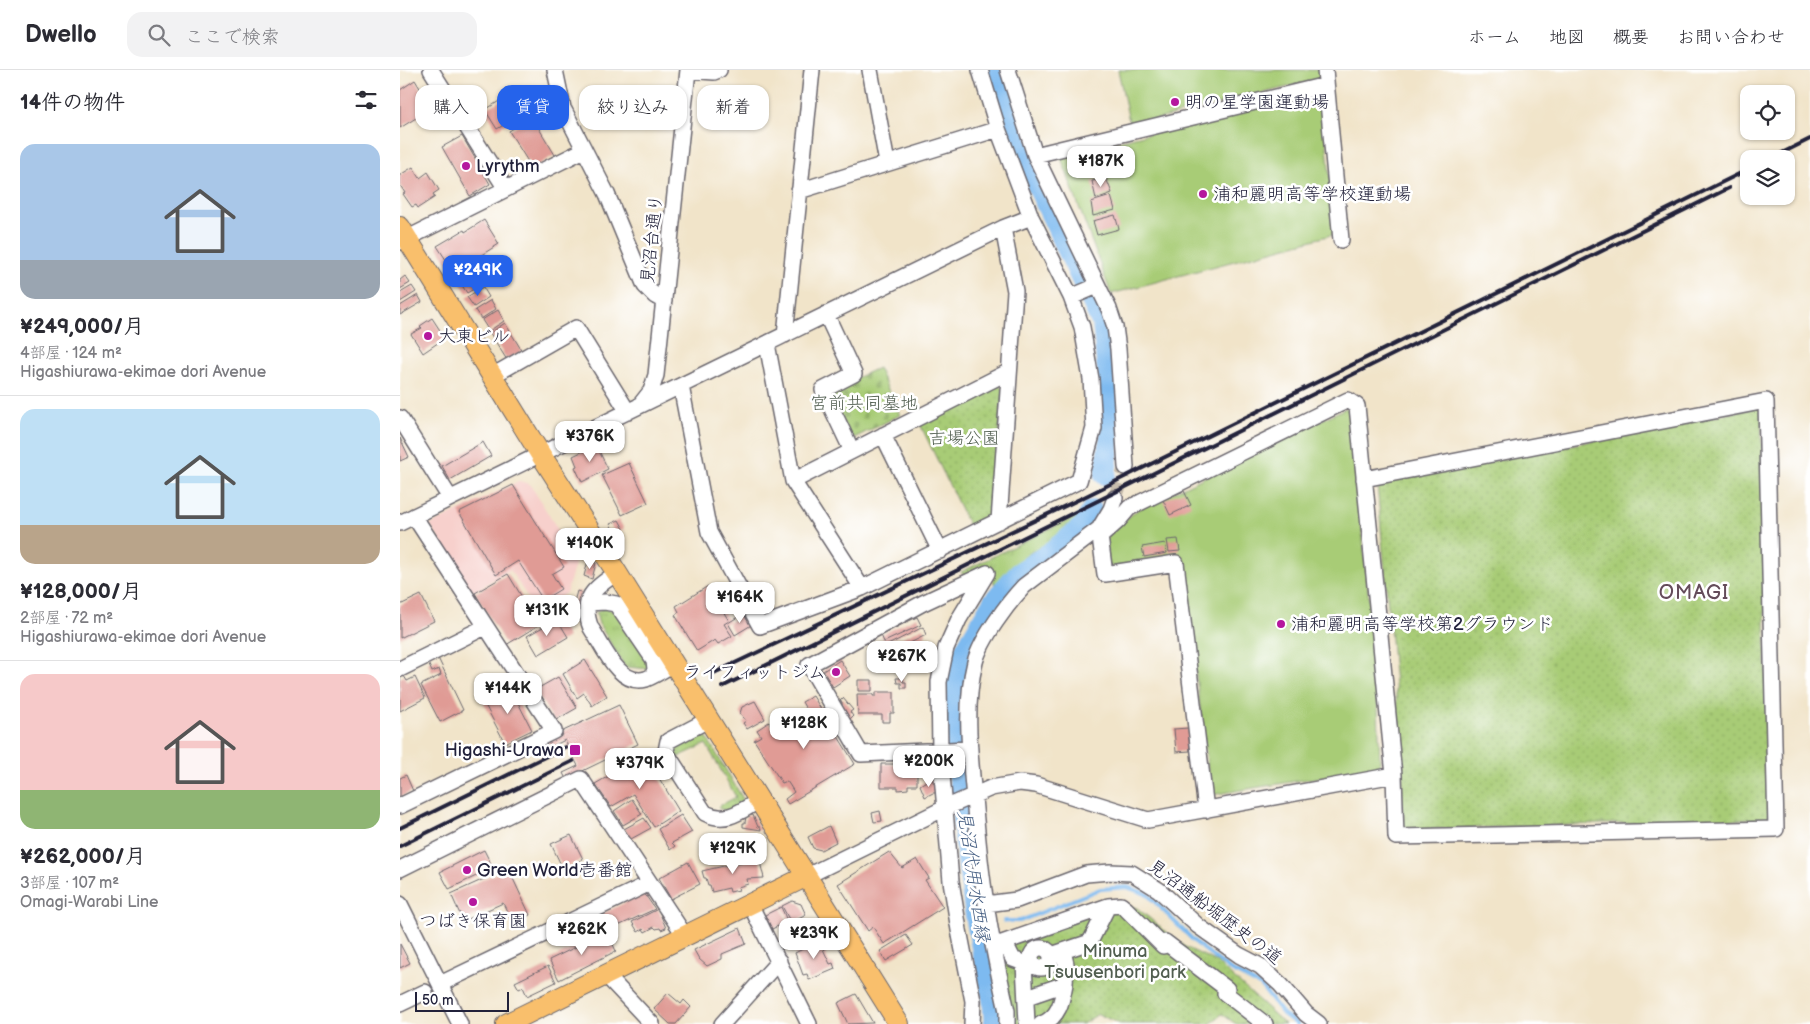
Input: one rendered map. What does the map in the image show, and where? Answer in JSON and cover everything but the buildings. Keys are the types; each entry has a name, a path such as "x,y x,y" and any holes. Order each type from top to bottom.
{"main road":[{"path":"402,236 617,573 898,1024"},
{"path":"506,1024 806,876"}],"street":[{"path":"431,70 506,189"},
{"path":"555,70 563,108 607,194 645,286 650,293 664,301"},
{"path":"688,70 714,72 719,70"},
{"name":"見沼台通り","path":"634,409 651,391 656,375 688,70"},
{"path":"785,335 812,70"},
{"path":"870,70 888,163"},
{"path":"681,386 709,532 760,626 862,588 1079,481 1094,428 1091,379 1082,327 1071,297 1030,217 998,129 980,70"},
{"path":"1008,70 1035,155 1109,309 1115,326 1126,467"},
{"path":"1035,155 1325,78 1341,240"},
{"path":"799,191 998,129"},
{"path":"402,236 506,189 584,150"},
{"path":"400,523 1003,228 1030,217"},
{"path":"999,521 1015,291 1003,228"},
{"path":"1071,297 1097,286"},
{"path":"826,314 854,374 823,390 852,451"},
{"path":"492,376 576,328 634,409"},
{"path":"767,344 793,481 862,588"},
{"path":"793,481 1008,372"},
{"path":"1007,1024 1007,1011 986,904 969,749 972,681 980,649 1014,597 1024,586 1118,521 1128,508 1348,400 1356,406 1394,775 1396,836 1776,829 1766,401 1364,479"},
{"path":"400,418 450,498"},
{"path":"883,435 940,551"},
{"path":"1116,498 1099,533 1105,574 1176,563 1206,810"},
{"path":"400,806 554,731 414,516"},
{"path":"617,573 595,589 590,596 588,620 591,628 619,672 628,678 635,680 644,679 673,664"},
{"path":"969,749 940,751 860,754 809,665 923,603 987,573 959,619 946,648 938,682 940,751 951,881 973,1001 972,1024"},
{"path":"588,603 605,602 616,604 654,660 655,669 653,675"},
{"path":"400,669 485,627"},
{"path":"708,720 668,741 666,751 669,757 705,813 711,816 728,818 758,801"},
{"path":"806,876 990,788 1020,784 1036,785 1148,820 1394,775"},
{"path":"400,869 581,780 685,936"},
{"name":"見沼通船堀歴史の道","path":"986,904 1017,900 1086,874 1132,873 1159,890 1198,926 1239,955 1260,966 1306,1014 1319,1024"},
{"path":"440,984 650,883"},
{"path":"400,904 460,1024"},
{"path":"750,904 809,1024"},
{"path":"1028,962 1013,959 1008,951 997,943 1108,906 1121,905 1163,946 1165,942 1227,989 1225,993 1265,1024"},
{"path":"1057,953 1090,942 1108,906"},
{"path":"1027,1024 1028,962 1032,952 1038,948 1057,953 1066,964 1065,984 1057,1012 1050,1021 1041,1024"},
{"path":"722,1024 779,962"},
{"path":"606,975 648,1023"},
{"path":"1027,997 1065,984"},
{"path":"400,1004 425,992"}],"shaded area":[{"path":"519,481 530,484 574,556 575,565 566,593 537,612 510,570 473,592 430,525"}],"green space":[{"name":"明の星学園運動場","path":"1118,70 1319,70 1320,79 1130,126"},
{"name":"浦和麗明高等学校運動場","path":"1322,92 1335,234 1111,294 1060,155"},
{"name":"宮前共同墓地","path":"878,368 900,415 854,438 850,436 830,395 832,389"},
{"name":"吉場公園","path":"996,383 1003,389 991,517 969,526 919,422"},
{"path":"1761,407 1769,819 1403,830 1402,762 1377,484"},
{"name":"浦和麗明高等学校第2グラウンド","path":"1346,408 1350,410 1377,680 1380,765 1377,768 1211,795 1181,556 1113,567 1108,565 1106,537 1137,510"},
{"path":"1078,515 1076,521 1065,532 1025,556 995,585 988,567 965,577 961,572"},
{"path":"606,608 620,614 651,669 625,667 599,624 596,613"},
{"path":"703,731 746,804 732,813 718,808 736,797 706,744 675,757 677,745"},
{"name":"Minuma Tsuusenbori park","path":"1111,901 1137,908 1185,947 1215,961 1285,1024 1236,1024 1222,1014 1210,1024 1120,1024 1098,1014 1083,1024 1011,1024 996,942"}],"waterway":[{"name":"見沼代用水西縁","path":"995,70 1017,142 1103,324 1109,383 1111,431 1105,474"},
{"name":"見沼代用水西縁","path":"995,1024 993,999 975,910 964,829 953,704 954,688 960,659 994,601 1018,574 1049,554 1084,526 1092,511"},
{"path":"1004,921 1020,921 1100,889 1127,887 1147,894 1196,943 1229,969 1261,986 1283,1014 1297,1024"}],"tunnel":[{"path":"1115,498 1126,467"}],"railway":[{"path":"1788,150 1810,139"},
{"path":"714,673 1084,497 1740,173"},
{"path":"722,687 1729,188"},
{"path":"400,828 565,747"},
{"path":"400,846 573,761"}],"place":[{"name":"明の星学園運動場","path":"1175,102"},
{"name":"Lyrythm","path":"466,166"},
{"name":"浦和麗明高等学校運動場","path":"1203,194"},
{"name":"大東ビル","path":"428,336"},
{"name":"浦和麗明高等学校第2グラウンド","path":"1281,624"},
{"name":"ライフィットジム","path":"836,672"},
{"name":"Higashi-Urawa","path":"575,750"},
{"name":"Green World壱番館","path":"467,870"},
{"name":"つばき保育園","path":"473,902"}],"district":[{"name":"OMAGI","path":"1694,593"}]}
